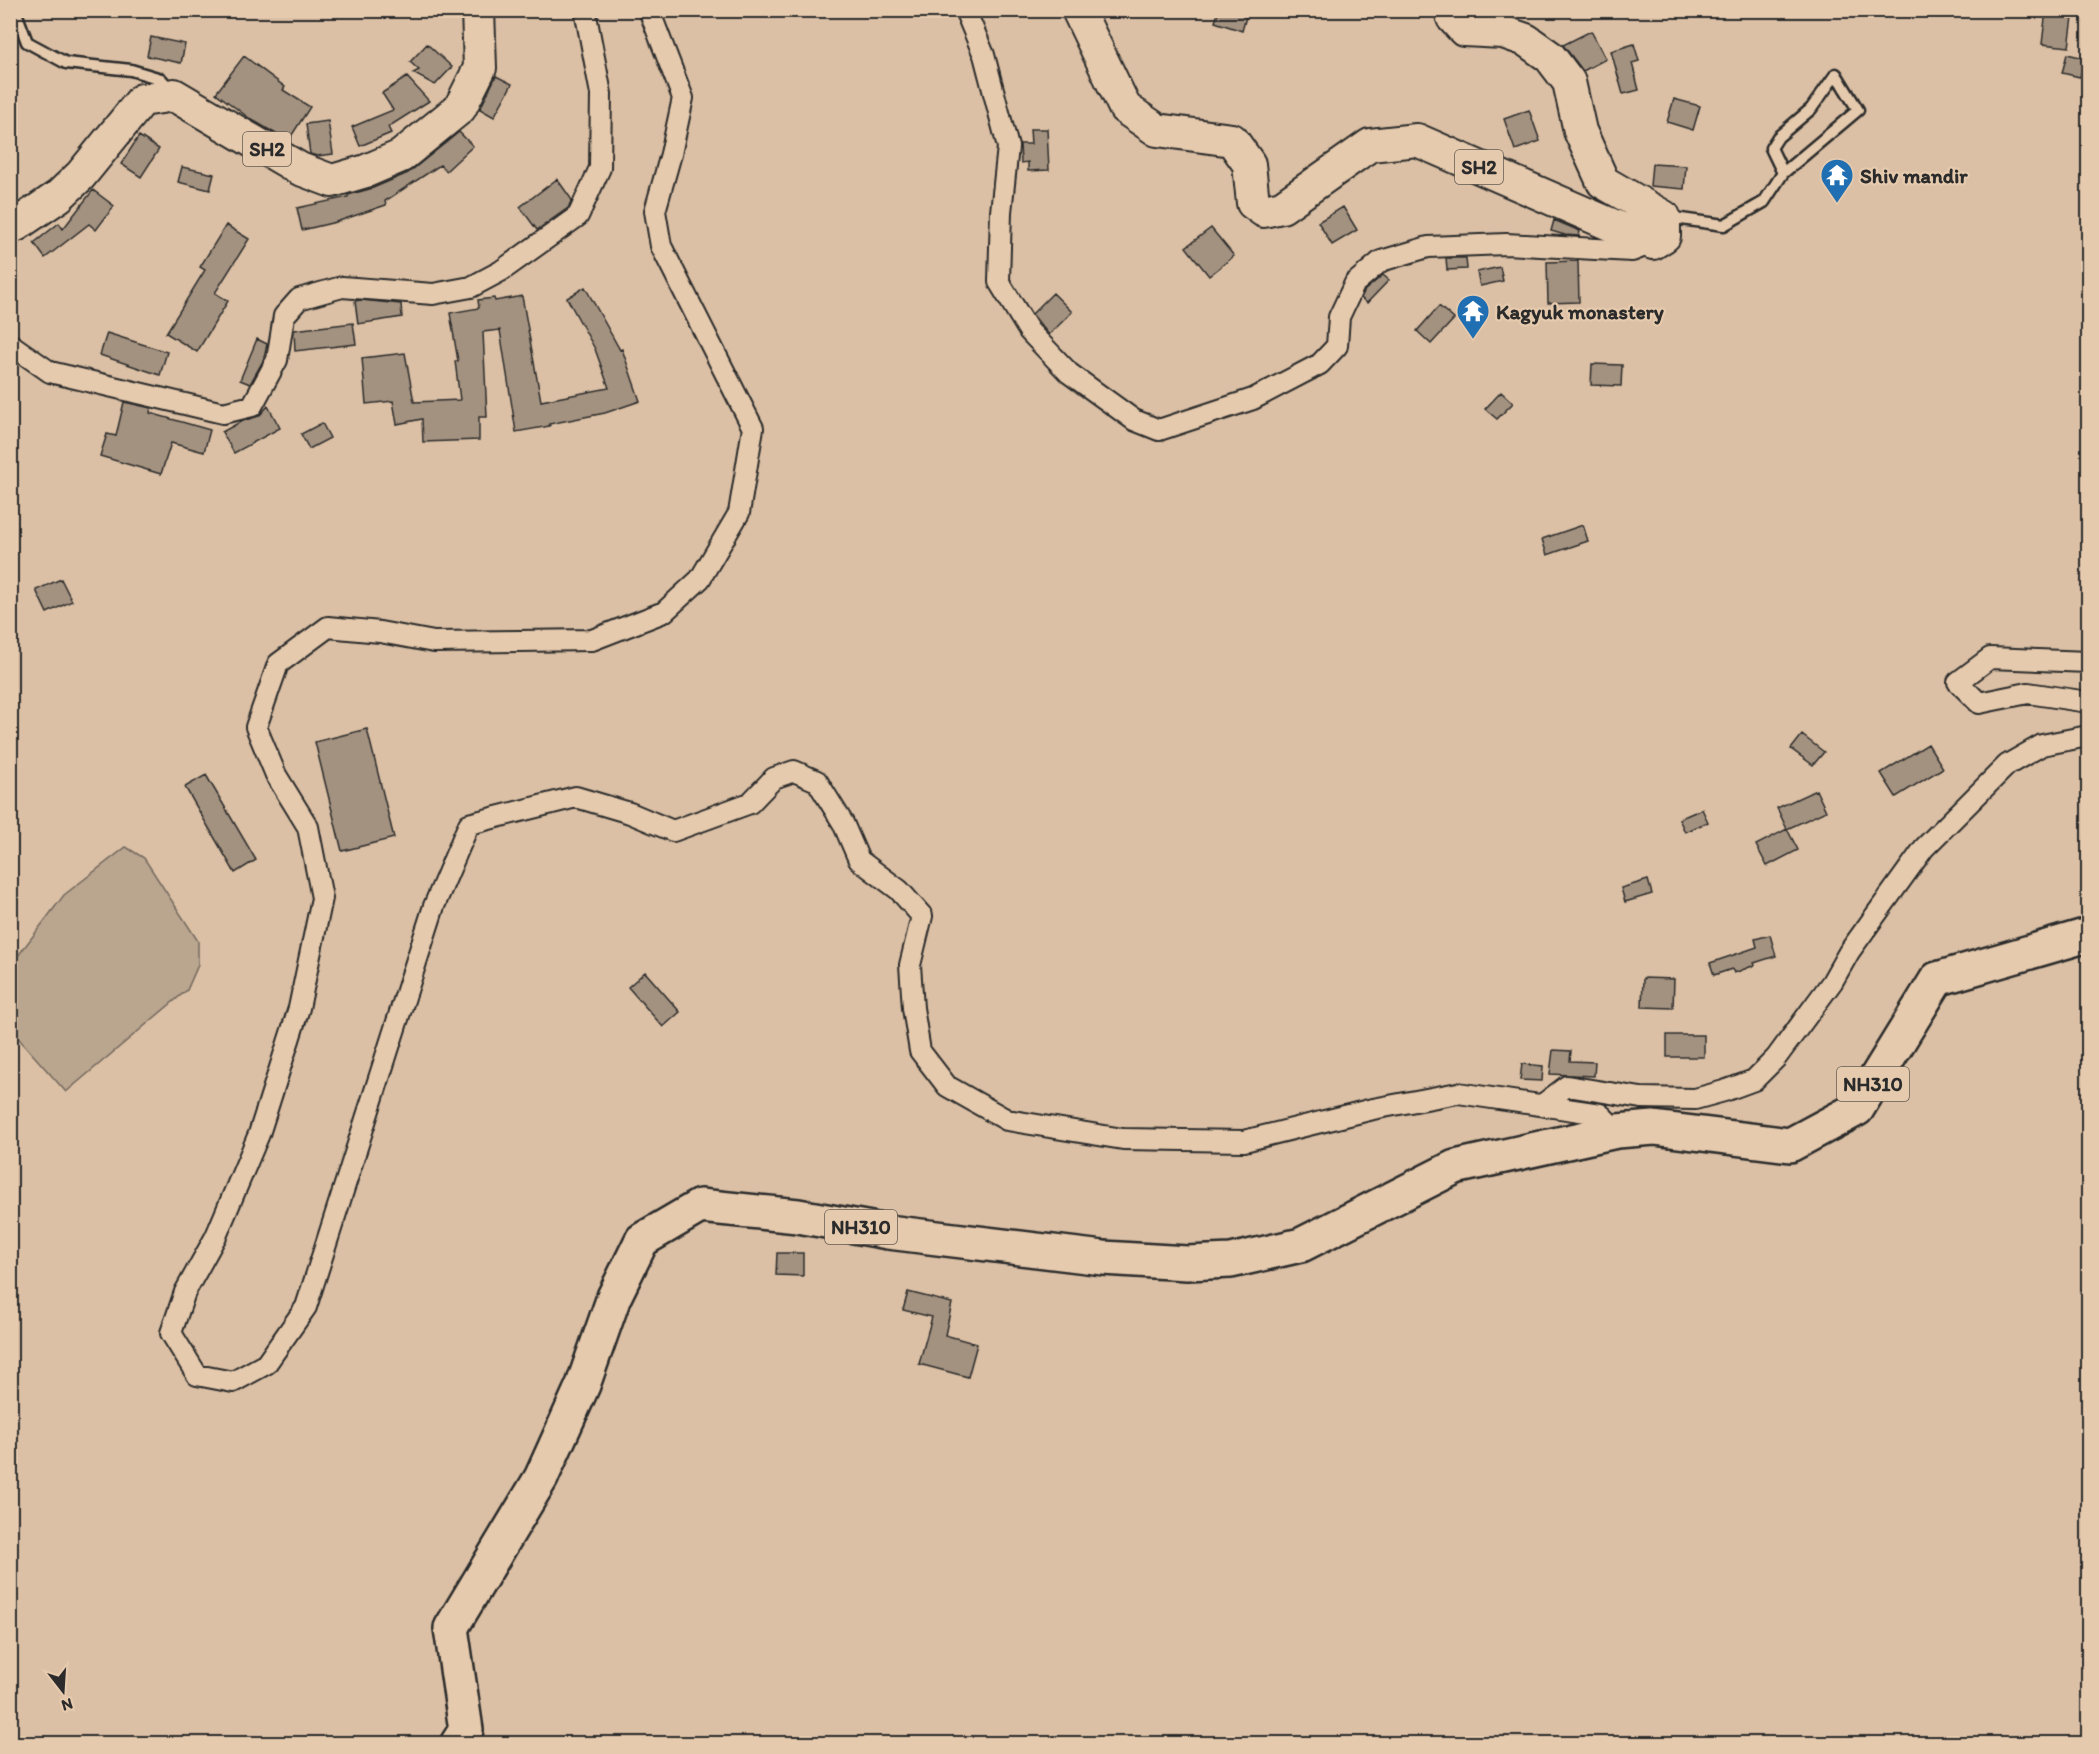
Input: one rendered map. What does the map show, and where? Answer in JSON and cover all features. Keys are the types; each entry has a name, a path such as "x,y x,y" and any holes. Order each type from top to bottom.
{"highway":[{"name":"NH310","path":"457,1743 466,1730 451,1628 541,1478 583,1385 614,1297 642,1240 700,1206 798,1216 888,1233 1103,1258 1187,1263 1231,1261 1301,1245 1455,1167 1617,1131 1654,1128 1790,1145 1857,1109 1937,979 2088,935"}],"main road":[{"name":"SH2","path":"174,95 300,169 332,181 344,178 401,156 460,108 480,68 478,10"},
{"name":"SH2","path":"1078,10 1125,108 1157,130 1232,140 1249,164 1253,202 1264,211 1282,207 1370,145 1417,140 1659,230"},
{"path":"1451,10 1453,18 1464,30 1503,32 1526,40 1550,57 1569,82 1580,131 1603,182 1659,230"},
{"path":"10,226 16,225 59,196 81,175 142,100 174,95"}],"street":[{"path":"10,344 50,372 223,413 252,406 276,360 285,316 299,299 342,287 433,294 471,287 501,271 578,216 600,168 601,94 585,10"},
{"path":"649,10 683,98 671,154 655,211 661,246 753,428 739,513 700,579 664,612 592,640 434,642 380,632 328,627 279,664 256,727 276,775 308,827 322,898 299,1008 259,1134 216,1236 185,1292 171,1333 197,1375 233,1382 266,1364 306,1307 434,906 469,824 576,797 630,813 673,831 750,803 774,778 794,771 817,781 843,823 859,860 899,890 922,916 910,965 912,1008 920,1051 947,1086 1007,1120 1123,1139 1244,1141 1372,1109 1458,1093 1600,1114 1617,1131"},
{"path":"965,10 984,55 1008,147 1001,212 999,282 1029,331 1068,373 1134,420 1159,430 1253,399 1320,364 1337,346 1339,317 1355,283 1381,261 1428,247 1506,244 1632,251 1659,230"},
{"path":"2088,662 1990,658 1958,682 1979,703 2028,693 2088,702"},
{"path":"1542,1105 1567,1086 1641,1098 1695,1099 1754,1080 1776,1058 1832,982 1849,952 1924,848 2007,765 2042,745 2088,736"}],"lane":[{"path":"15,10 27,42 66,63 131,70 162,79 174,95"},
{"path":"1659,230 1725,225 1764,202 1783,173 1858,110 1836,74 1811,109 1778,138 1771,148 1783,173"}],"shaded area":[{"path":"126,847 144,858 198,941 198,965 187,990 66,1092 11,1030 11,965 64,895"}],"building":[{"path":"1219,10 1248,10 1242,31 1215,22"},
{"path":"2046,10 2074,10 2069,47 2042,44"},
{"path":"1591,31 1606,59 1583,71 1563,45"},
{"path":"151,37 185,44 181,63 147,56"},
{"path":"427,44 452,67 435,85 413,73 419,70 410,62"},
{"path":"1634,44 1639,61 1632,63 1639,90 1623,94 1611,51"},
{"path":"2067,54 2085,58 2080,77 2062,73"},
{"path":"244,56 285,87 283,90 310,107 288,141 249,118 216,93"},
{"path":"496,76 512,84 494,117 480,109"},
{"path":"407,77 429,101 388,127 391,133 360,146 352,127 393,110 382,93"},
{"path":"1674,99 1700,106 1693,130 1667,122"},
{"path":"1529,110 1540,141 1515,150 1504,119"},
{"path":"328,121 333,154 317,156 310,154 306,124"},
{"path":"1030,129 1047,129 1049,170 1028,171 1028,162 1021,163 1020,144 1031,144"},
{"path":"459,132 473,146 446,171 440,165 385,201 386,205 336,222 302,230 297,208 348,197 348,195 373,188 408,173"},
{"path":"139,136 159,149 141,177 121,164"},
{"path":"1652,164 1686,166 1684,189 1650,186"},
{"path":"182,167 214,174 210,190 178,182"},
{"path":"557,179 572,200 568,208 537,230 520,207"},
{"path":"93,190 114,206 96,230 89,224 45,258 34,243 59,223 63,229"},
{"path":"1343,207 1357,230 1332,245 1318,222"},
{"path":"1554,220 1580,231 1579,236 1551,231"},
{"path":"226,225 249,239 215,293 228,301 197,352 166,333 205,270 200,267"},
{"path":"1211,228 1234,256 1209,276 1186,247"},
{"path":"1446,258 1466,258 1467,269 1447,270"},
{"path":"1578,261 1579,302 1548,303 1547,262"},
{"path":"1500,267 1503,281 1480,286 1477,272"},
{"path":"1383,275 1389,280 1367,303 1361,298 1365,290"},
{"path":"585,287 620,350 622,349 640,401 605,413 516,432 500,330 483,332 487,417 479,417 479,440 423,442 422,419 397,424 393,401 366,404 362,358 405,353 414,402 460,400 455,361 458,361 450,313 479,308 478,300 494,298 495,301 522,296 541,401 609,388 595,349 567,298"},
{"path":"1053,293 1072,312 1049,335 1032,314"},
{"path":"355,301 401,304 402,317 358,324"},
{"path":"1439,306 1454,319 1431,344 1417,331"},
{"path":"353,323 356,344 295,351 294,330"},
{"path":"107,333 167,352 160,375 100,355"},
{"path":"257,339 267,344 264,359 250,384 240,380"},
{"path":"1592,364 1622,365 1621,386 1591,385"},
{"path":"1501,392 1513,403 1497,419 1485,409"},
{"path":"124,402 151,408 150,413 210,430 204,452 171,443 161,474 100,456 107,434 116,436"},
{"path":"268,406 280,428 234,453 222,432 242,421 259,416"},
{"path":"322,423 330,438 309,449 301,434"},
{"path":"1583,525 1588,541 1547,555 1542,539"},
{"path":"61,579 72,601 47,613 36,590"},
{"path":"367,729 394,838 342,851 315,742"},
{"path":"1802,735 1824,752 1813,765 1791,749"},
{"path":"1928,744 1943,768 1896,797 1881,773"},
{"path":"206,775 256,860 235,873 185,787"},
{"path":"1816,790 1826,811 1787,829 1777,808"},
{"path":"1702,809 1708,822 1685,832 1679,819"},
{"path":"1787,829 1798,850 1767,866 1756,845"},
{"path":"1648,880 1652,894 1625,902 1621,888"},
{"path":"1770,935 1776,956 1734,973 1732,969 1714,975 1710,963 1757,947 1755,939"},
{"path":"645,972 680,1012 663,1027 628,987"},
{"path":"1643,978 1674,979 1673,1008 1642,1007"},
{"path":"1667,1035 1704,1035 1704,1057 1667,1057"},
{"path":"1553,1050 1571,1051 1570,1061 1595,1062 1594,1076 1550,1074"},
{"path":"1522,1064 1543,1066 1542,1081 1520,1080"},
{"path":"777,1253 803,1253 803,1276 776,1275"},
{"path":"908,1292 952,1303 945,1335 977,1344 968,1377 919,1364 932,1317 903,1310"}],"place":[{"name":"Shiv mandir","path":"1837,204"},
{"name":"Kagyuk monastery","path":"1473,340"}]}
